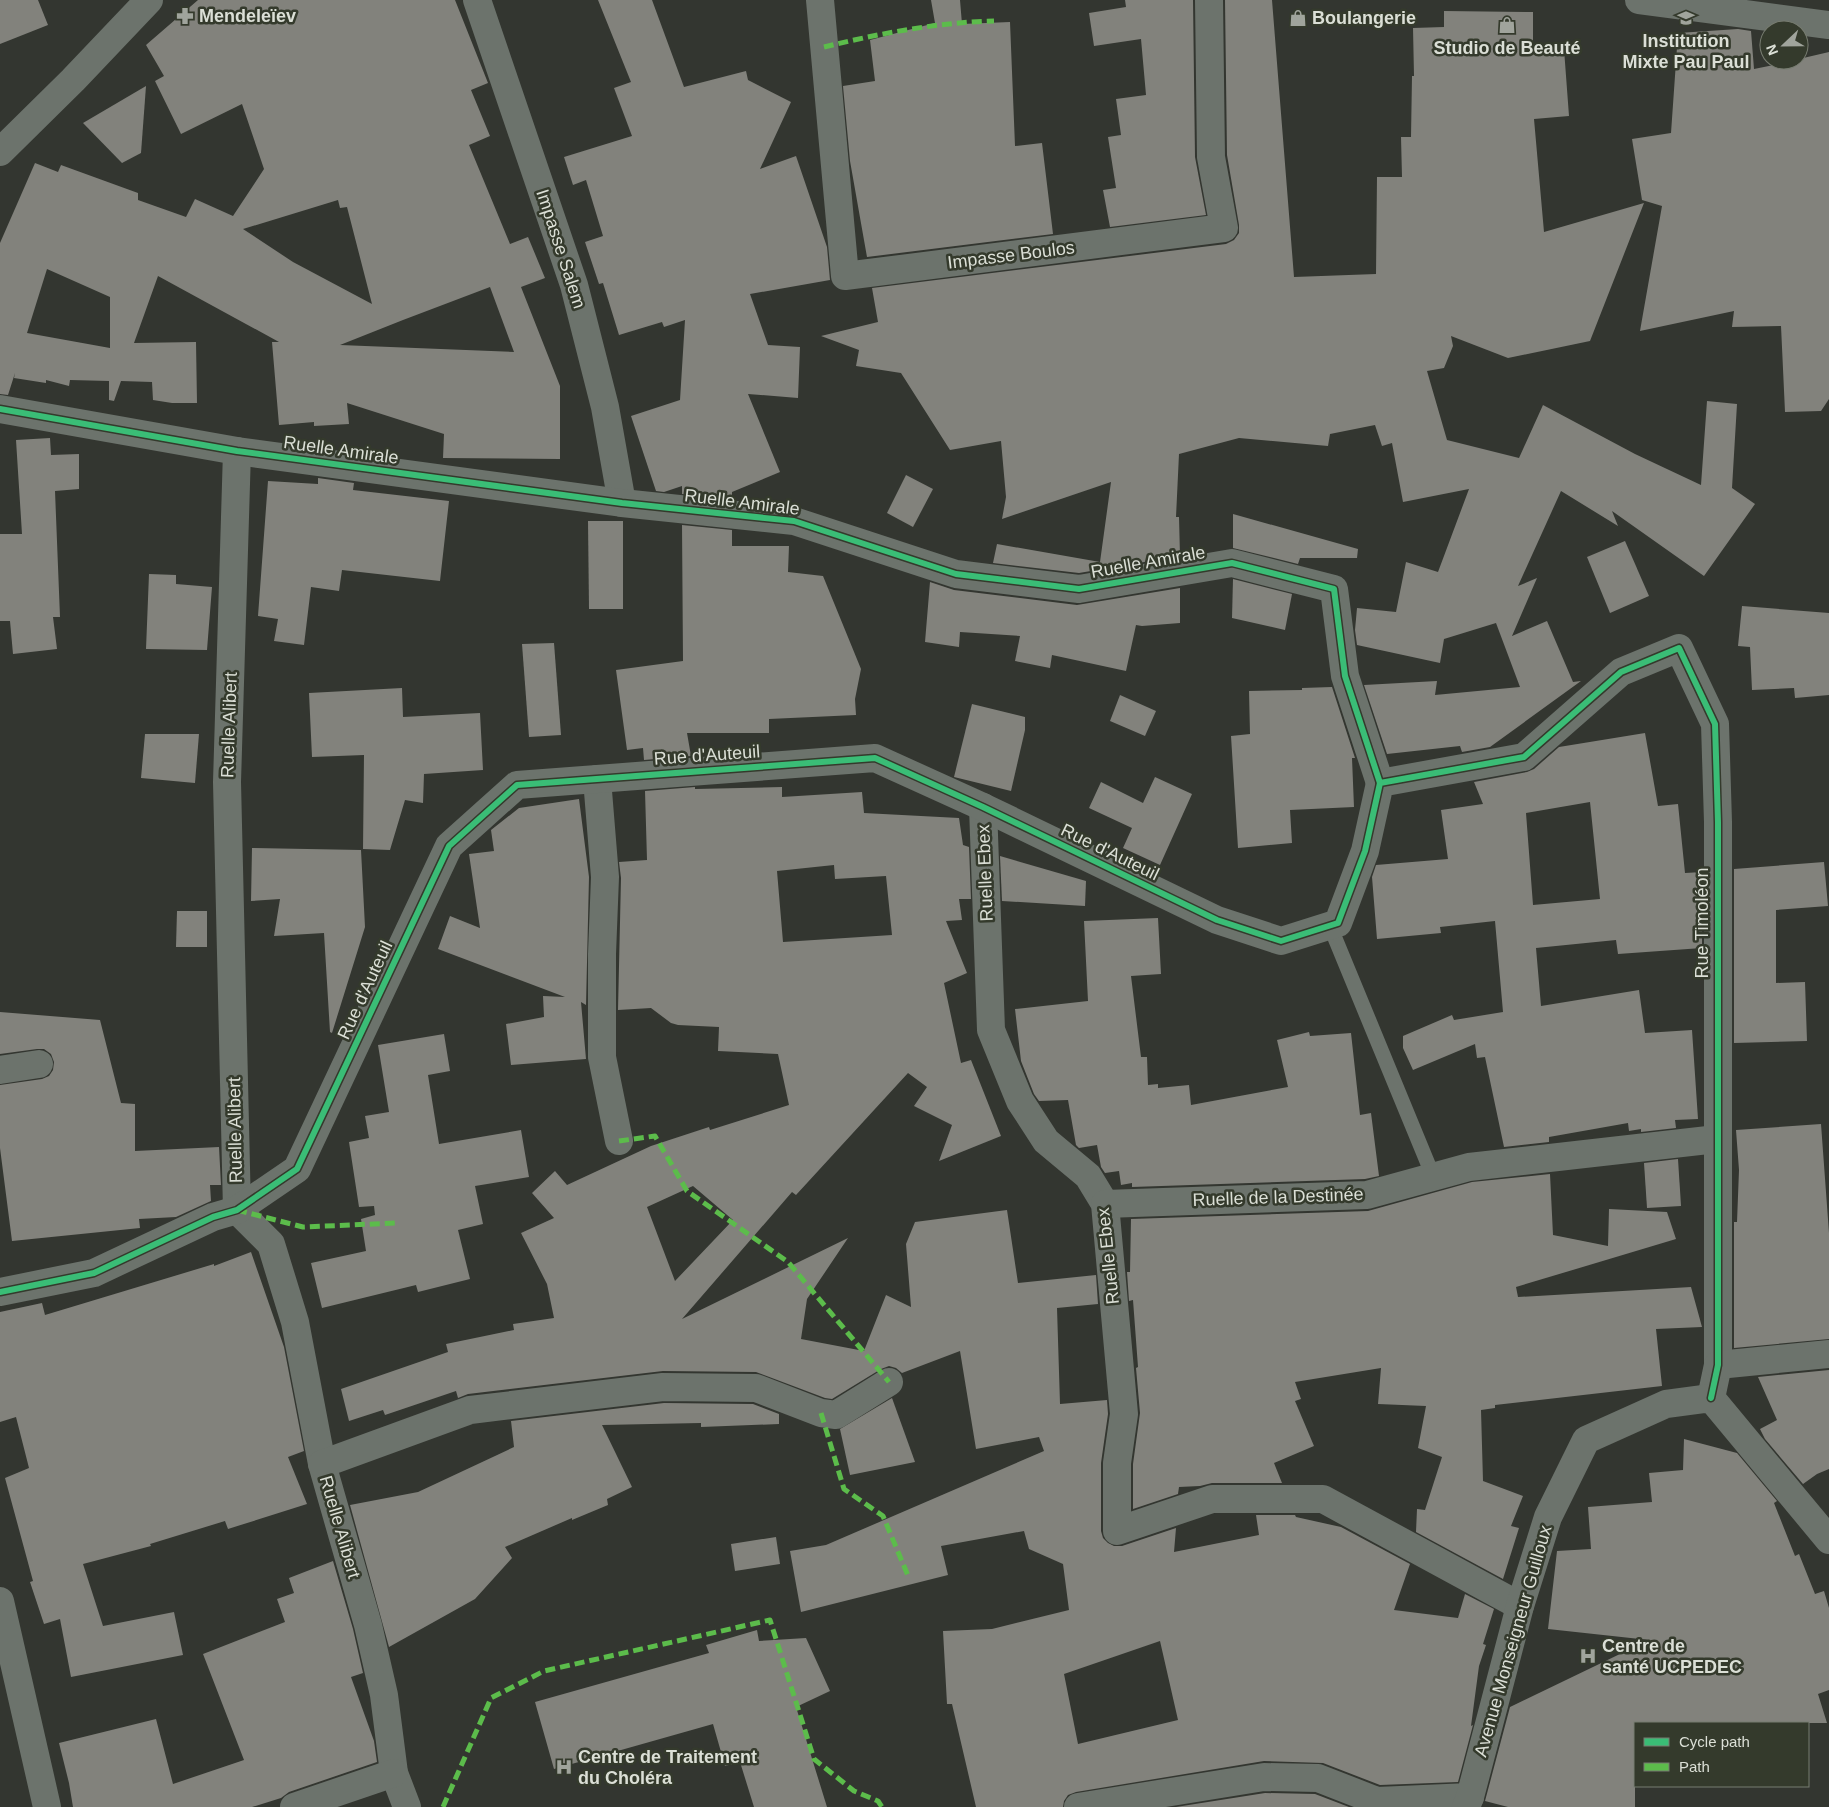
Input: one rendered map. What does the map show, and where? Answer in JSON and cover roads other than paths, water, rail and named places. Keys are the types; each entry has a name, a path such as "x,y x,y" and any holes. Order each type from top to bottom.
{"street":[{"path":"0,152 73,80 149,0"},
{"name":"Impasse Salem","path":"477,0 574,285 605,407 622,503"},
{"name":"Impasse Boulos","path":"820,0 845,276 1224,228 1211,157 1209,0"},
{"path":"1639,0 1829,25"},
{"name":"Ruelle Amirale","path":"0,409 237,451 622,503 794,521 956,574 1079,589 1232,563 1334,589 1345,676 1380,783"},
{"name":"Ruelle Alibert","path":"237,451 228,782 237,1210 272,1244 295,1322 322,1464 368,1625 382,1686 394,1773 407,1807"},
{"name":"Rue Timoléon","path":"1380,783 1524,757 1621,672 1679,648 1715,724 1718,822 1718,1365 1711,1398"},
{"name":"Rue d'Auteuil","path":"0,1292 94,1273 212,1217 237,1210 297,1169 449,846 517,785 875,758 983,807 1217,920 1282,941 1330,926"},
{"path":"597,779 605,877 602,954 602,1057 619,1141"},
{"path":"1330,926 1338,923 1365,852 1380,783"},
{"name":"Ruelle Ebex","path":"983,807 991,1030 1020,1101 1046,1140 1088,1176 1105,1204 1124,1414 1117,1463 1117,1531 1212,1499 1323,1499 1520,1606"},
{"path":"0,1070 39,1064"},
{"name":"Ruelle de la Destinée","path":"1105,1204 1367,1195 1469,1167 1717,1139"},
{"path":"1718,1365 1829,1354"},
{"path":"322,1464 470,1410 663,1387 756,1388 821,1413 836,1415 889,1382"},
{"path":"1711,1398 1829,1540"},
{"name":"Avenue Monseigneur Guilloux","path":"1468,1802 1520,1606 1548,1517 1586,1440 1666,1404 1711,1398"},
{"path":"0,1601 47,1807"},
{"path":"294,1807 394,1773"},
{"path":"1078,1807 1264,1777 1318,1778 1377,1801 1468,1802"}],"lane":[{"path":"1330,926 1433,1176"}],"place":[{"name":"Mendeleïev","path":"185,16"},
{"name":"Boulangerie","path":"1298,18"},
{"name":"Institution Mixte Pau Paul","path":"1686,18"},
{"name":"Studio de Beauté","path":"1507,25"},
{"name":"Centre de santé UCPEDEC","path":"1588,1656"},
{"name":"Centre de Traitement du Choléra","path":"564,1767"}]}
